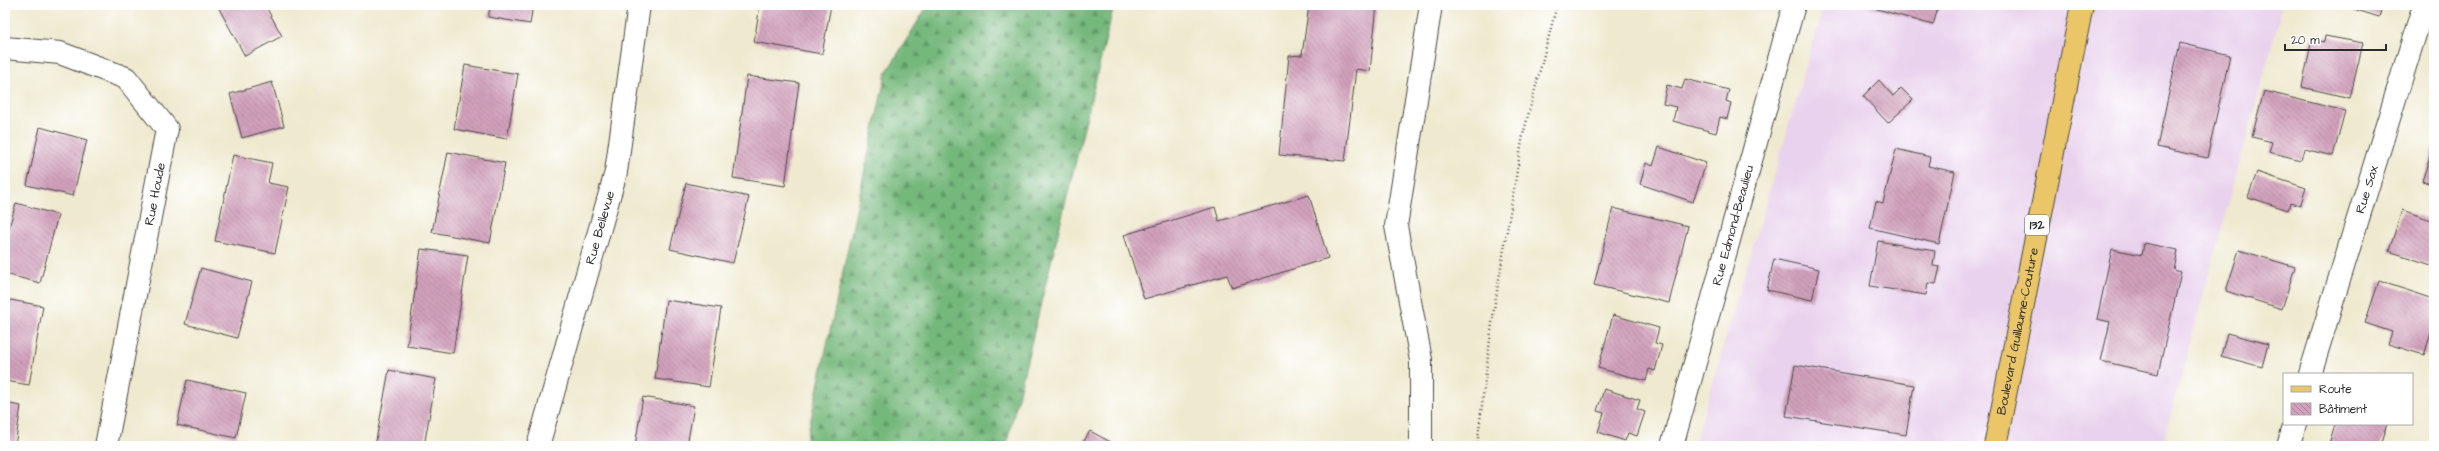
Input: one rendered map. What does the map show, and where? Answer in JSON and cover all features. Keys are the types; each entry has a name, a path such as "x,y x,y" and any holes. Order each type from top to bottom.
{"main road":[{"name":"Boulevard Guillaume-Couture","path":"1995,446 2082,5"}],"street":[{"name":"Rue Bellevue","path":"538,446 616,172 639,5"},
{"path":"1420,446 1421,360 1396,226 1431,5"},
{"name":"Rue Edmond-Beaulieu","path":"1672,446 1794,5"},
{"name":"Rue Sax","path":"2310,373 2424,5"},
{"name":"Rue Houde","path":"5,48 60,53 126,78 167,130 106,446"},
{"path":"2288,446 2294,425"}],"path":[{"path":"1477,446 1493,315 1522,135 1557,5"}],"shaded area":[{"path":"1824,5 2283,5 2162,446 1694,446"}],"green space":[{"path":"928,5 1114,5 1006,446 805,446 886,73"}],"building":[{"path":"217,5 265,5 282,36 245,56"},
{"path":"491,5 533,5 530,24 488,17"},
{"path":"760,5 831,5 822,54 754,42"},
{"path":"1309,5 1377,5 1370,71 1356,69 1345,161 1279,155 1289,56 1302,55"},
{"path":"1863,5 1939,5 1933,25"},
{"path":"2341,5 2383,5 2379,17"},
{"path":"2325,36 2363,43 2350,98 2302,87 2312,39 2324,42"},
{"path":"2180,43 2230,55 2207,158 2157,147"},
{"path":"465,65 518,74 507,139 454,129"},
{"path":"747,76 799,83 785,186 733,178"},
{"path":"1685,79 1729,90 1726,101 1731,103 1727,119 1720,117 1716,133 1673,121 1676,107 1663,104 1667,85 1682,89"},
{"path":"1879,80 1893,96 1901,88 1913,100 1888,123 1863,96"},
{"path":"272,82 284,126 242,138 230,94"},
{"path":"2264,91 2345,111 2333,156 2304,149 2301,160 2269,152 2272,142 2252,137"},
{"path":"40,127 87,140 73,196 27,185"},
{"path":"2434,144 2434,185 2422,181"},
{"path":"1659,147 1706,163 1693,202 1640,184 1646,163 1653,166"},
{"path":"1896,149 1930,157 1928,166 1955,172 1939,244 1870,228 1876,201 1883,203"},
{"path":"448,152 505,163 490,243 432,232"},
{"path":"233,155 272,163 268,183 289,187 275,253 215,241"},
{"path":"2257,172 2306,188 2300,206 2290,203 2288,210 2248,197"},
{"path":"686,183 749,197 733,263 670,249"},
{"path":"1309,195 1328,258 1232,288 1227,275 1144,299 1124,235 1215,207 1219,221"},
{"path":"16,203 58,215 40,283 5,274 5,242"},
{"path":"1613,208 1688,226 1669,303 1594,285"},
{"path":"2402,210 2434,221 2434,266 2389,251"},
{"path":"1878,241 1935,251 1933,266 1940,267 1936,284 1928,283 1926,295 1870,286"},
{"path":"2144,243 2178,250 2174,270 2181,272 2158,374 2101,361 2110,322 2097,319 2112,249 2142,255"},
{"path":"421,249 468,255 453,353 407,346"},
{"path":"2239,250 2295,267 2282,309 2226,291"},
{"path":"1774,259 1819,269 1812,300 1767,290"},
{"path":"201,268 252,282 237,338 185,324"},
{"path":"2379,281 2434,299 2434,324 2424,355 2388,344 2392,332 2365,323"},
{"path":"5,299 43,306 29,385 5,381"},
{"path":"666,300 721,308 709,387 655,379"},
{"path":"1613,315 1659,328 1655,343 1662,345 1655,371 1649,369 1646,381 1598,368"},
{"path":"2227,333 2268,344 2262,367 2221,356"},
{"path":"1795,365 1914,385 1906,435 1786,416"},
{"path":"389,370 436,379 424,446 375,446"},
{"path":"187,380 246,393 236,438 177,425"},
{"path":"1604,389 1640,400 1637,409 1645,412 1637,436 1628,433 1625,441 1598,432 1604,413 1597,411"},
{"path":"643,397 694,406 687,446 635,446"},
{"path":"5,403 21,406 15,446 5,446"},
{"path":"2335,425 2387,425 2380,446 2337,446 2329,444"},
{"path":"1090,431 1118,446 1081,446"}]}
